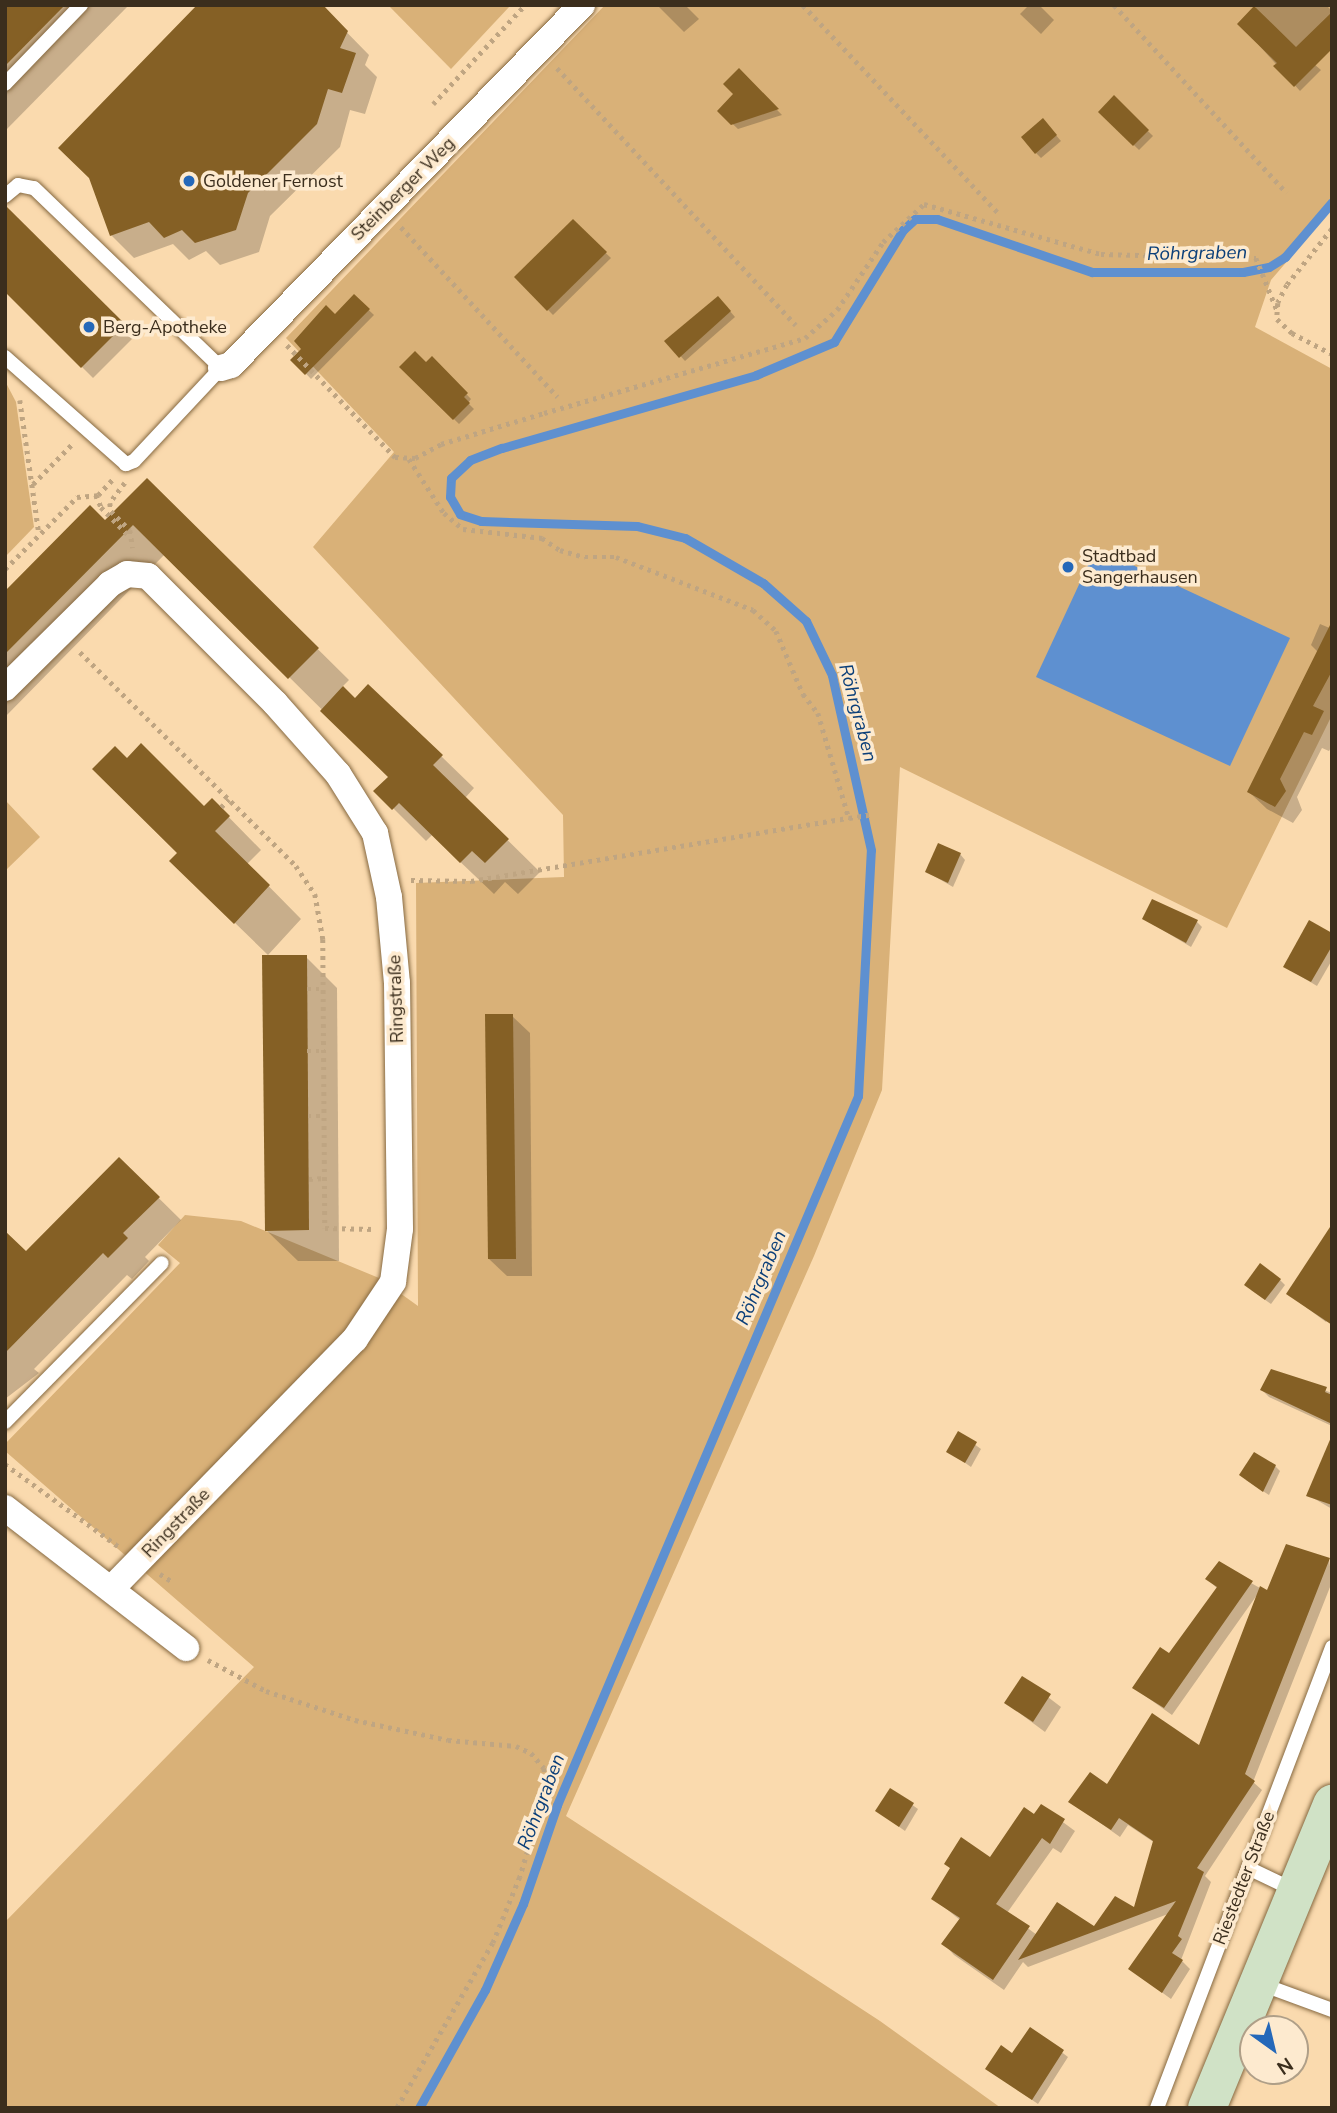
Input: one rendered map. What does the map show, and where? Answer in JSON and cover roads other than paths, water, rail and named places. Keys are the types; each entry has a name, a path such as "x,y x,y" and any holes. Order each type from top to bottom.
{"main road":[{"path":"1207,2108 1256,1982 1332,1804"}],"street":[{"name":"Steinberger Weg","path":"221,368 231,365 259,332 580,6"},
{"name":"Ringstraße","path":"5,688 115,579 139,573 155,581 324,756 367,817 387,882 397,983 400,1229 393,1282 373,1318 111,1589"},
{"path":"5,1508 186,1648"}],"lane":[{"path":"5,84 81,5"},
{"path":"5,196 18,185 34,188 221,368 132,461 86,430 5,357"},
{"path":"5,1422 162,1262"},
{"name":"Riestedter Straße","path":"1157,2108 1332,1647"},
{"path":"1248,1868 1296,1891"},
{"path":"1256,1982 1332,2010"}],"water":[{"path":"1096,548 1290,638 1230,766 1036,677"}],"waterway":[{"name":"Röhrgraben","path":"419,2108 485,1990 523,1904 557,1805 858,1096 871,850 832,675 806,621 763,583 685,538 637,526 481,521 460,514 450,497 451,478 470,460 502,448 756,375 834,342 903,230 915,219 937,219 1092,272 1243,272 1269,267 1285,257 1332,202"}],"place":[{"name":"Goldener Fernost","path":"189,181"},
{"name":"Berg-Apotheke","path":"89,327"},
{"name":"Stadtbad Sangerhausen","path":"1068,567"}]}
